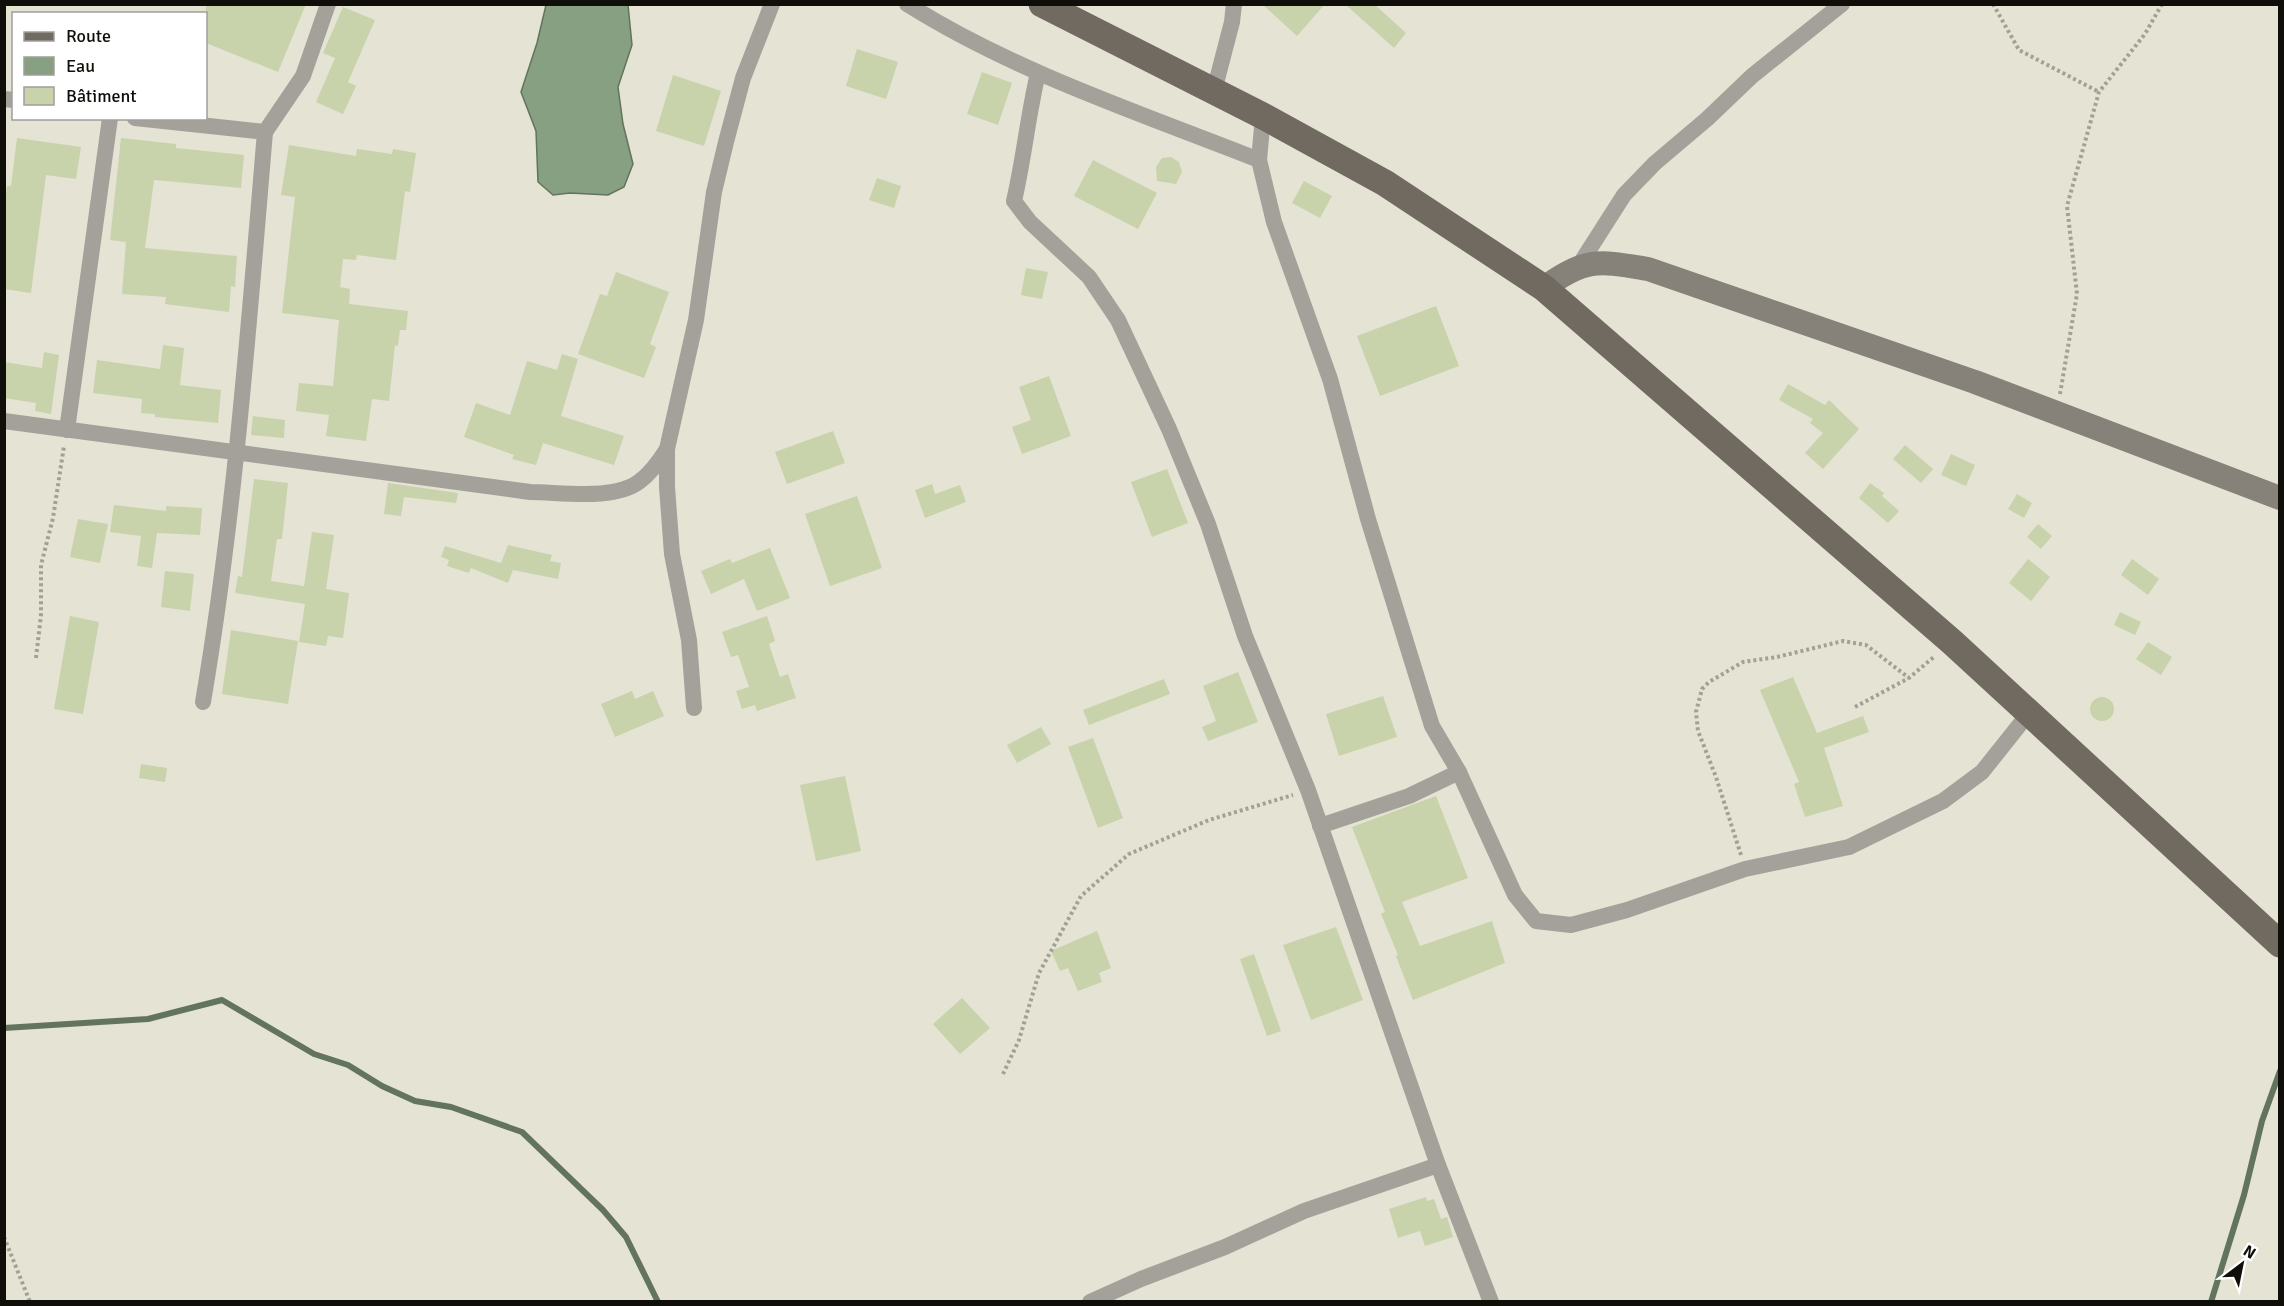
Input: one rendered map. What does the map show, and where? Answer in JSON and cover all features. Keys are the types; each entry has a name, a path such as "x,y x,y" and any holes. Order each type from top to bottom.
{"main road":[{"path":"1042,4 1263,116 1385,183 1544,288 1952,642 2280,944"}],"street":[{"path":"203,702 216,629 237,452 266,132 303,76 328,4"},
{"path":"694,708 689,640 672,554 667,487 667,449 696,320 714,192 743,78 772,4"},
{"path":"907,4 934,21 1038,73 1259,160"},
{"path":"1214,91 1232,22 1234,4"},
{"path":"1578,267 1624,195 1655,163 1707,119 1752,76 1842,4"},
{"path":"1038,73 1014,201 1030,222 1089,277 1118,320 1161,410 1208,524 1245,636 1308,790 1438,1165 1491,1302"},
{"path":"1263,116 1259,160 1274,222 1330,379 1368,519 1432,726 1459,772 1515,895 1536,921 1571,925 1627,910 1745,869 1849,847 1943,801 1982,772 2029,713"},
{"path":"67,430 110,120"},
{"path":"154,120 266,132"},
{"path":"1544,288 1565,272 1578,267 1611,263 1648,269 1964,378 2280,498"},
{"path":"4,421 530,492 603,493 631,487 641,481 667,449"},
{"path":"1320,826 1408,796 1459,772"},
{"path":"1090,1302 1141,1279 1226,1247 1305,1211 1438,1165"}],"path":[{"path":"1993,4 2019,50 2099,92"},
{"path":"2057,414 2077,294 2067,206 2099,92 2145,34 2162,4"},
{"path":"36,658 41,615 41,565 53,518 67,430"},
{"path":"1745,869 1716,777 1698,731 1695,712 1702,689 1709,682 1743,662 1777,657 1843,641 1866,645 1909,678"},
{"path":"1856,707 1909,678 1952,642"},
{"path":"1003,1074 1019,1040 1039,973 1081,896 1129,854 1209,820 1308,790"},
{"path":"4,1237 30,1302"}],"water":[{"path":"546,5 628,5 632,45 618,87 623,124 633,164 624,187 608,195 570,193 553,195 538,182 536,131 521,92 537,43"}],"building":[{"path":"206,4 306,4 278,72 207,43"},
{"path":"1262,4 1325,4 1297,36"},
{"path":"1345,4 1374,4 1406,33 1394,48"},
{"path":"343,7 375,20 348,82 356,86 343,114 316,102 335,58 323,53"},
{"path":"857,49 898,62 886,99 846,86"},
{"path":"982,72 1012,83 998,125 967,114"},
{"path":"673,75 721,91 704,146 656,131"},
{"path":"17,138 81,147 76,179 46,175 31,293 4,289 4,207 7,186 11,186"},
{"path":"121,138 176,144 176,148 244,155 241,188 154,180 145,248 237,256 235,287 231,286 229,312 165,304 166,297 122,294 126,242 110,240"},
{"path":"289,145 356,156 357,149 392,154 393,149 416,153 410,192 405,191 396,260 357,255 356,260 343,259 340,287 350,289 349,304 408,311 406,330 400,330 398,346 395,345 389,401 372,399 366,441 326,436 329,415 296,411 299,383 333,386 339,320 282,313 295,197 281,195"},
{"path":"1171,157 1179,162 1182,172 1176,184 1157,181 1156,167 1162,158"},
{"path":"1093,160 1157,193 1138,229 1074,196"},
{"path":"877,178 901,186 894,208 869,200"},
{"path":"1304,181 1332,196 1320,218 1292,203"},
{"path":"1026,268 1048,272 1042,299 1021,295"},
{"path":"616,272 669,292 650,344 656,347 644,378 578,354 600,294 607,296"},
{"path":"1436,306 1459,366 1380,396 1357,336"},
{"path":"163,345 184,348 180,385 221,390 218,423 155,417 155,414 141,413 142,399 93,393 97,360 160,369"},
{"path":"44,352 59,355 51,414 35,411 36,403 4,398 4,362 42,368"},
{"path":"562,354 578,359 561,416 624,436 614,465 543,443 536,465 512,459 514,455 464,437 476,403 510,415 527,361 557,370"},
{"path":"1049,376 1071,436 1022,454 1012,427 1031,420 1019,387"},
{"path":"1788,384 1825,405 1829,400 1859,429 1823,469 1805,453 1823,433 1810,423 1813,419 1779,400"},
{"path":"253,416 285,420 284,438 251,435"},
{"path":"833,431 845,463 787,484 775,452"},
{"path":"1905,445 1933,469 1921,483 1893,459"},
{"path":"1951,454 1975,465 1966,486 1941,475"},
{"path":"1167,469 1188,523 1152,537 1131,482"},
{"path":"254,479 288,483 282,539 277,539 271,581 304,586 312,532 334,535 326,589 349,593 343,638 328,636 326,646 299,642 305,604 235,593 238,576 242,577"},
{"path":"388,483 458,493 456,503 404,497 401,516 384,514"},
{"path":"1870,483 1884,493 1882,496 1899,511 1888,523 1859,498"},
{"path":"932,484 935,494 960,485 966,502 925,518 915,490"},
{"path":"2017,494 2032,503 2024,518 2008,509"},
{"path":"857,496 882,568 830,586 805,514"},
{"path":"114,505 166,511 166,506 202,508 200,535 157,533 152,568 137,566 141,536 110,532"},
{"path":"78,519 108,524 100,563 70,557"},
{"path":"2038,524 2052,536 2041,549 2027,537"},
{"path":"508,545 552,555 550,561 561,563 558,579 513,570 508,583 471,568 469,573 447,566 449,560 441,557 445,546 501,563"},
{"path":"770,548 790,598 757,611 744,579 711,594 701,571 730,559 732,563"},
{"path":"2028,559 2050,577 2031,601 2009,583"},
{"path":"2132,559 2159,579 2148,595 2121,575"},
{"path":"165,571 194,574 190,611 161,607"},
{"path":"2120,612 2141,622 2135,635 2114,625"},
{"path":"70,616 99,622 83,714 54,709"},
{"path":"767,616 775,641 769,644 780,677 788,674 796,698 757,711 755,705 742,709 736,691 749,687 738,655 731,657 722,632"},
{"path":"231,630 298,641 288,704 222,694"},
{"path":"2148,642 2172,657 2161,675 2136,659"},
{"path":"1238,672 1258,722 1208,741 1202,727 1216,721 1203,686"},
{"path":"1793,677 1817,733 1863,716 1869,732 1824,748 1843,806 1805,817 1794,784 1799,782 1760,690"},
{"path":"1164,679 1170,694 1089,725 1083,710"},
{"path":"632,691 635,699 653,691 664,716 615,737 601,704"},
{"path":"1383,696 1397,737 1339,756 1326,714"},
{"path":"2102,697 2111,700 2114,709 2111,718 2102,721 2093,718 2090,709 2093,700"},
{"path":"1041,727 1051,744 1017,763 1007,745"},
{"path":"1093,738 1123,818 1098,828 1068,747"},
{"path":"141,764 167,768 165,782 139,778"},
{"path":"845,776 861,851 816,861 800,785"},
{"path":"1436,796 1468,878 1402,902 1420,946 1492,921 1505,963 1413,1000 1381,914 1385,912 1352,827"},
{"path":"1336,927 1363,1000 1311,1020 1283,945"},
{"path":"1097,931 1111,968 1099,973 1102,982 1078,991 1068,968 1060,971 1051,951"},
{"path":"1254,954 1281,1031 1267,1036 1240,959"},
{"path":"962,998 990,1028 960,1054 933,1024"},
{"path":"1426,1197 1427,1201 1434,1199 1441,1219 1447,1217 1453,1237 1425,1246 1420,1231 1398,1238 1389,1209"}],"waterway":[{"path":"4,1028 148,1019 222,1000 314,1054 348,1065 382,1086 415,1101 451,1107 522,1132 603,1210 626,1237 658,1302"},
{"path":"2211,1302 2244,1195 2262,1121 2280,1071"}]}
